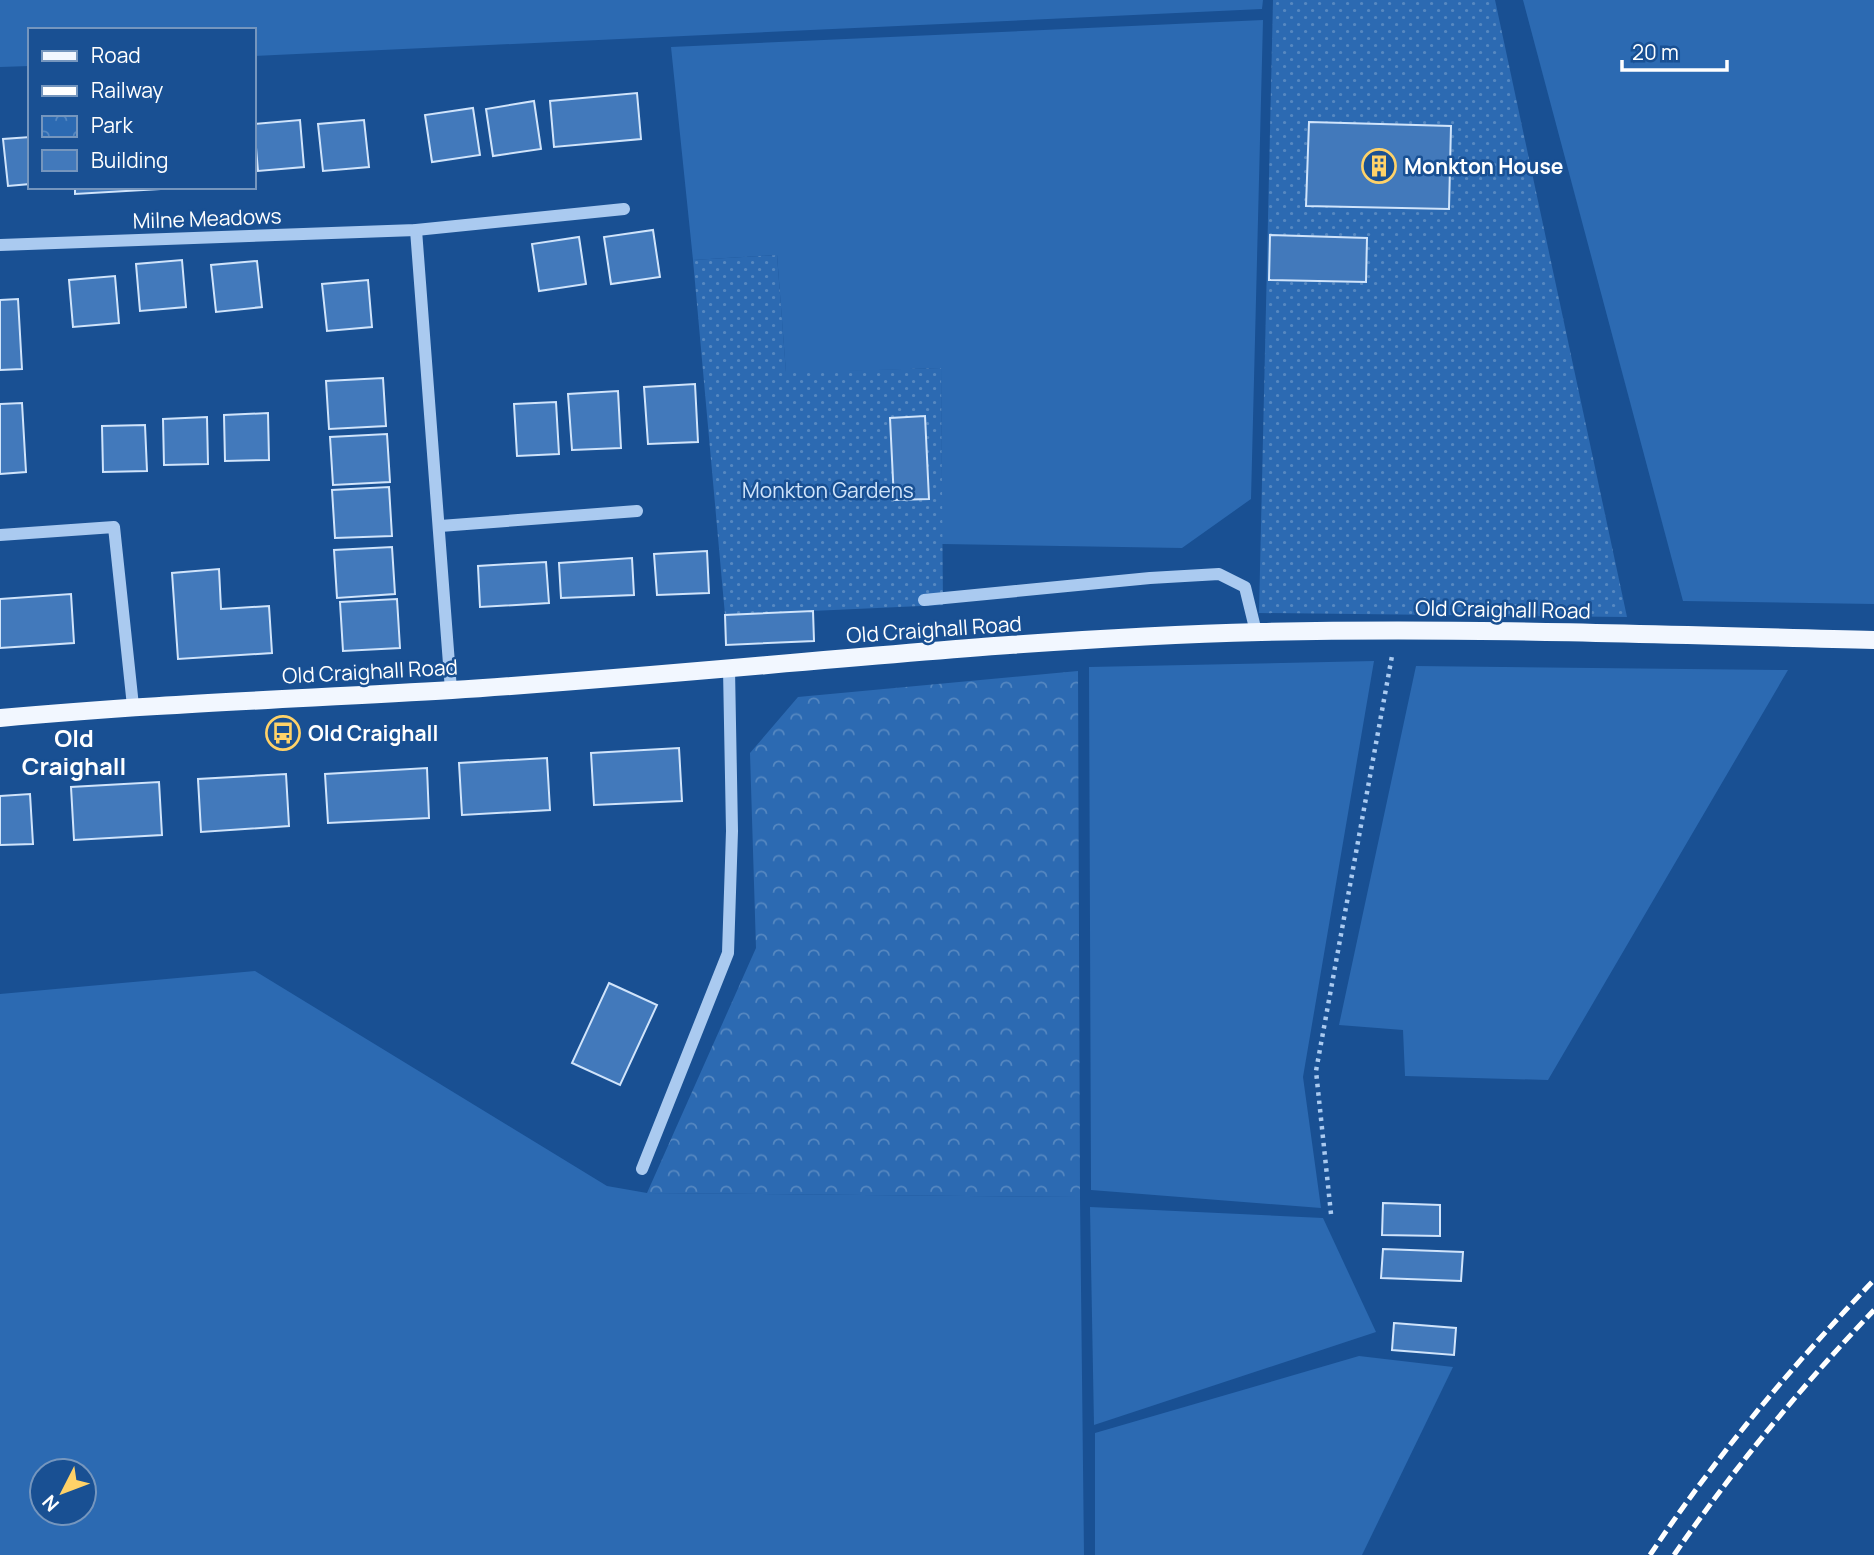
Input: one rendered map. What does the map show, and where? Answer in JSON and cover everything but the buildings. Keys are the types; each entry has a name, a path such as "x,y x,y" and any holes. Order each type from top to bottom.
{"main road":[{"name":"Old Craighall Road","path":"0,718 133,706 451,690 729,669 905,652 1256,632 1397,630 1874,640"}],"street":[{"name":"Milne Meadows","path":"0,245 416,230 624,209"},
{"path":"416,230 451,690"},
{"path":"440,526 638,511"},
{"path":"0,534 114,527 133,706"},
{"path":"924,600 1219,574 1245,587 1256,632"},
{"path":"642,1170 728,953 732,831 729,669"}],"path":[{"path":"1331,1214 1316,1072 1397,630"}],"green space":[{"path":"0,0 1263,0 1262,9 256,56 256,28 28,28 28,66 0,67"},
{"path":"1273,0 1495,0 1627,617 1259,613"},
{"path":"1523,0 1874,0 1874,604 1683,601"},
{"path":"1263,20 1251,499 1182,548 942,544 941,368 786,373 777,255 693,260 671,47"},
{"name":"Monkton Gardens","path":"777,255 786,372 941,368 943,605 725,615 693,260"},
{"path":"1374,661 1303,1077 1321,1208 1091,1190 1089,667"},
{"path":"1416,666 1788,670 1548,1080 1405,1076 1403,1030 1339,1025"},
{"path":"1078,671 1080,1197 647,1193 756,948 750,753 798,697"},
{"path":"255,971 607,1186 647,1193 1080,1197 1084,1555 0,1555 0,994"},
{"path":"1090,1207 1323,1218 1376,1332 1094,1425"},
{"path":"1359,1356 1453,1367 1362,1555 1095,1555 1095,1433"}],"railway":[{"path":"1650,1555 1701,1482 1756,1413 1874,1280"},
{"path":"1674,1555 1769,1429 1874,1310"}],"place":[{"name":"Monkton House","path":"1379,166"},
{"name":"Old Craighall","path":"283,733"}],"district":[{"name":"Old Craighall","path":"74,751"}]}
